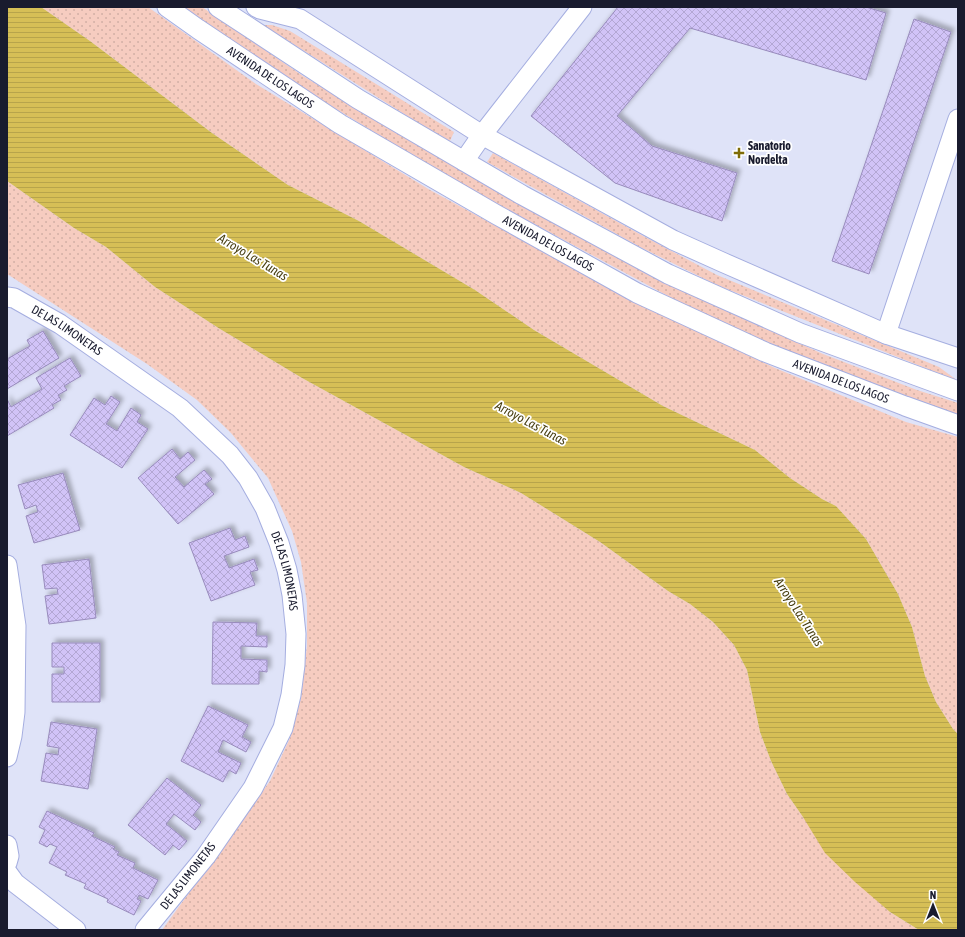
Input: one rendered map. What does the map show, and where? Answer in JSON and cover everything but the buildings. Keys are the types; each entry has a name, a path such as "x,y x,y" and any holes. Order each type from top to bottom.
{"street":[{"name":"AVENIDA DE LOS LAGOS","path":"167,7 340,124 490,211 637,293 765,352 958,425"},
{"path":"218,7 358,100 522,195 668,274 800,333 958,391"},
{"path":"256,7 260,10 305,13 482,136 673,240 886,334 958,358"},
{"path":"464,161 582,7"},
{"path":"886,334 958,119"},
{"name":"DE LAS LIMONETAS","path":"7,297 14,298 60,324 174,404 230,455 248,478 265,508 279,543 287,570 292,595 296,634 295,665 291,695 283,728 253,788 206,856 146,930"},
{"path":"933,350 958,370"},
{"path":"7,565 16,626 15,712 12,736 7,757"},
{"path":"7,845 9,856 7,863"},
{"path":"7,872 15,883 76,930"}],"shaded area":[{"path":"41,7 148,7 256,84 430,190 599,282 775,368 906,422 958,437 958,734 953,729 936,702 925,676 912,627 898,594 866,539 836,506 822,499 790,478 755,450 663,406 534,330 475,290 359,221 288,185 212,133 90,41"},
{"path":"181,7 202,7 303,76 433,154 685,292 823,354 917,390 958,403 958,416 914,402 765,343 681,303 430,166 300,87"},
{"path":"263,25 272,25 290,31 454,132 450,141 420,124"},
{"path":"493,153 717,275 939,367 958,381 717,285 640,247 487,162"},
{"path":"7,181 74,228 106,247 155,287 220,329 302,378 464,467 521,493 600,542 668,591 690,604 713,622 734,645 747,670 760,732 771,761 787,794 803,817 890,912 919,930 162,930 270,781 290,738 301,698 307,646 307,603 301,562 292,531 268,478 231,433 197,400 147,364 7,274"}],"water":[{"name":"Arroyo Las Tunas","path":"7,7 41,7 90,41 212,133 288,185 359,221 475,290 534,330 663,406 755,450 790,478 822,499 836,506 866,539 898,594 912,627 925,676 936,702 953,729 958,734 958,930 919,930 890,912 855,882 825,853 787,794 771,761 760,732 747,670 734,645 713,622 690,604 668,591 600,542 521,493 464,467 302,378 220,329 155,287 106,247 74,228 7,181"}],"place":[{"name":"Sanatorio Nordelta","path":"739,153"}]}
